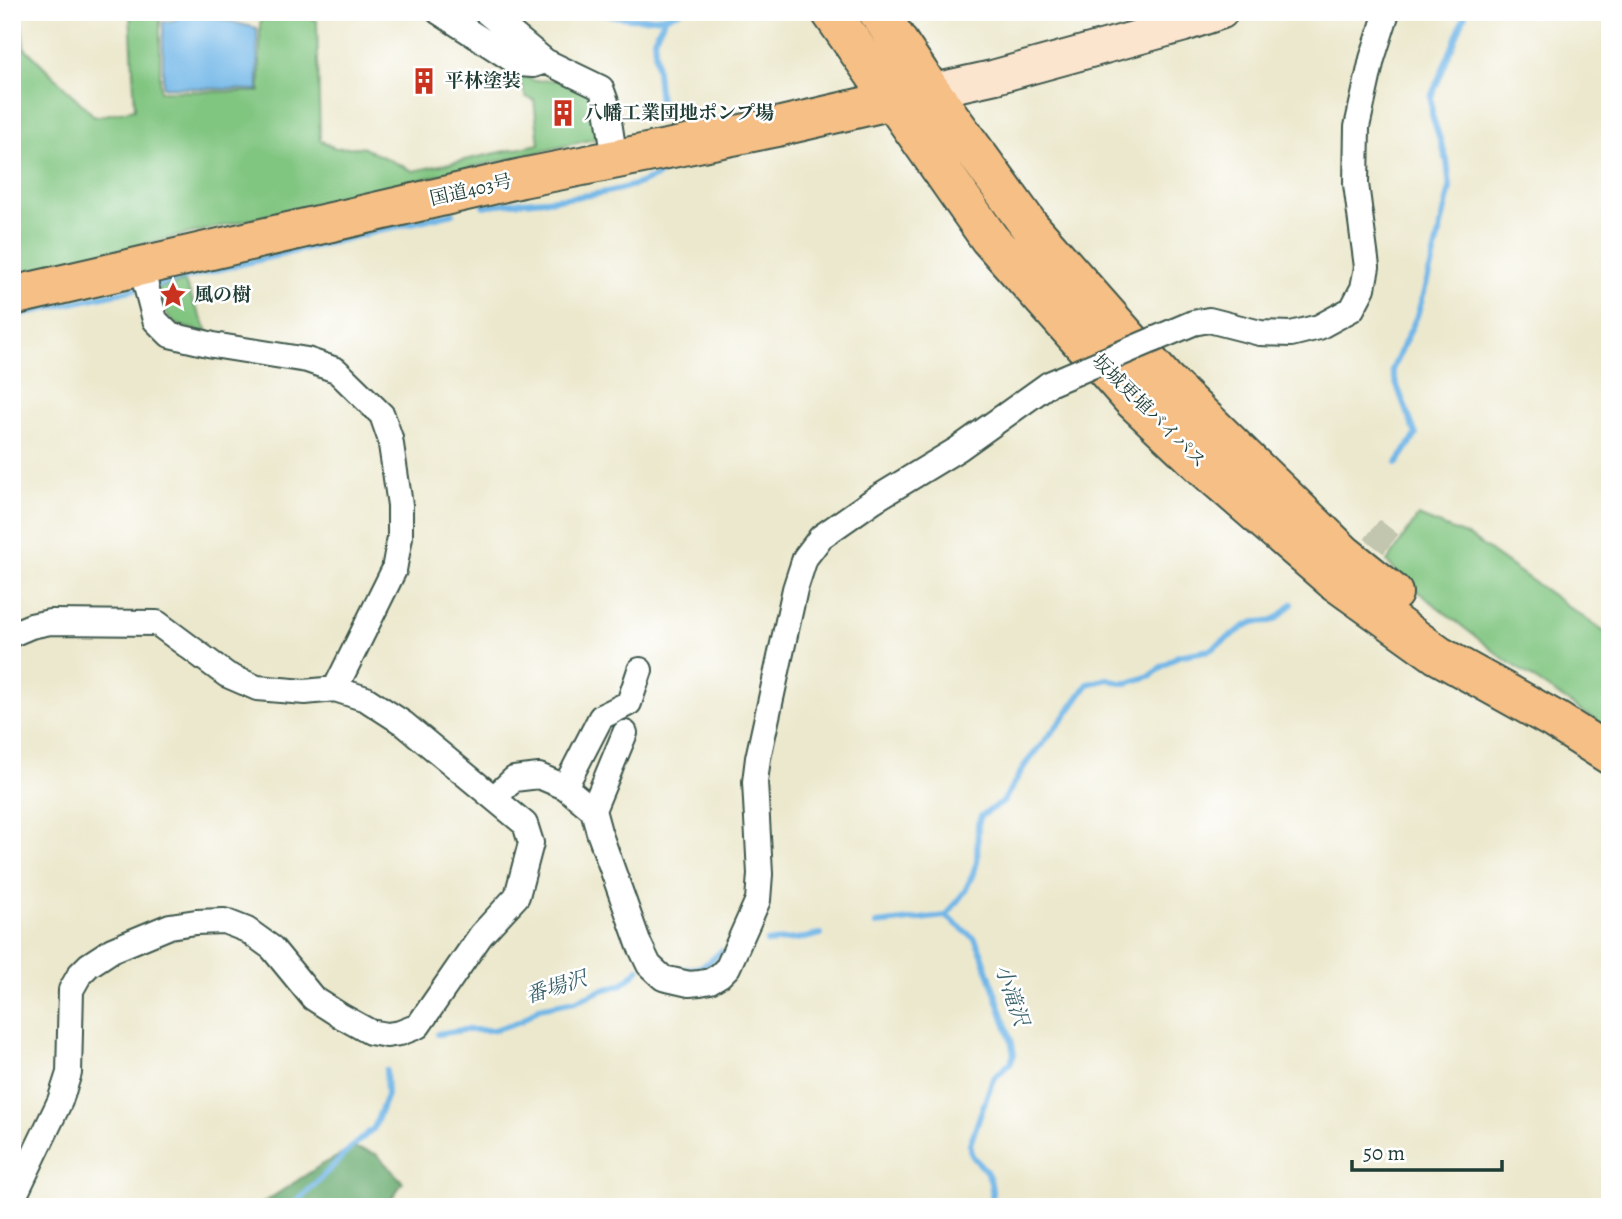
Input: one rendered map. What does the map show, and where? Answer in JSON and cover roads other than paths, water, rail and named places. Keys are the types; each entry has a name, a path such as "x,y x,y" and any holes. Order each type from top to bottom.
{"highway":[{"name":"坂城更埴バイパス","path":"831,12 989,238 1132,399 1198,462 1332,579 1438,655 1555,720 1610,755"},
{"name":"坂城更埴バイパス","path":"878,12 931,92 1030,227 1164,379 1344,554 1555,720"},
{"name":"国道403号","path":"12,296 144,280 522,178 777,127 931,92"}],"main road":[{"path":"931,92 1183,25 1221,12"}],"street":[{"path":"439,12 519,64 533,65 545,61"},
{"path":"486,12 545,61 601,88 606,102 615,160"},
{"path":"494,798 514,779 539,776 565,787 593,810 639,944 649,965 663,978 674,982 700,983 720,975 728,967 758,900 760,874 755,782 758,758 795,589 805,558 821,537 874,500 958,449 1049,384 1193,323 1209,320 1260,334 1291,334 1319,327 1352,309 1363,288 1367,267 1356,184 1357,127 1372,59 1387,12"},
{"path":"144,280 155,320 170,335 307,360 337,370 382,415 390,438 400,505 400,537 394,569 335,689"},
{"path":"12,634 50,622 157,623 226,675 257,688 305,692 335,689 366,699 403,723 525,824 531,842 516,897 481,935 418,1026 400,1033 387,1035 370,1032 341,1016 313,998 272,948 247,930 224,921 170,926 112,950 89,965 71,990 68,1073 60,1101 12,1200"},
{"path":"565,787 601,717 629,703 640,670"},
{"path":"593,810 625,733"}],"water":[{"path":"176,12 192,12 257,28 258,90 163,87 163,22 176,20"}],"waterway":[{"path":"598,12 639,18 680,12"},
{"path":"1397,463 1416,435 1392,370 1417,316 1450,188 1447,161 1432,115 1431,97 1466,12"},
{"path":"660,104 654,39 666,16"},
{"path":"484,206 618,190 650,179 664,172 665,167"},
{"path":"151,286 453,213"},
{"path":"12,316 140,288"},
{"path":"946,916 965,891 977,862 978,824 981,816 1003,802 1025,765 1088,684 1108,679 1128,683 1152,675 1178,656 1210,650 1247,625 1279,617 1292,604"},
{"name":"小滝沢","path":"946,916 975,939 1014,1054 1011,1062 993,1079 970,1144 973,1156 990,1181 992,1207"},
{"name":"番場沢","path":"876,924 946,916"},
{"name":"番場沢","path":"767,942 821,934"},
{"name":"番場沢","path":"673,969 700,967 721,951"},
{"name":"番場沢","path":"438,1034 462,1030 494,1030 521,1021 539,1008 575,1001 623,984 639,969"},
{"name":"番場沢","path":"292,1207 374,1128 387,1095 386,1070"}],"tunnel":[{"path":"1330,603 1389,527"}],"place":[{"name":"平林塗装","path":"424,81"},
{"name":"八幡工業団地ポンプ場","path":"563,113"},
{"name":"風の樹","path":"173,295"}]}
